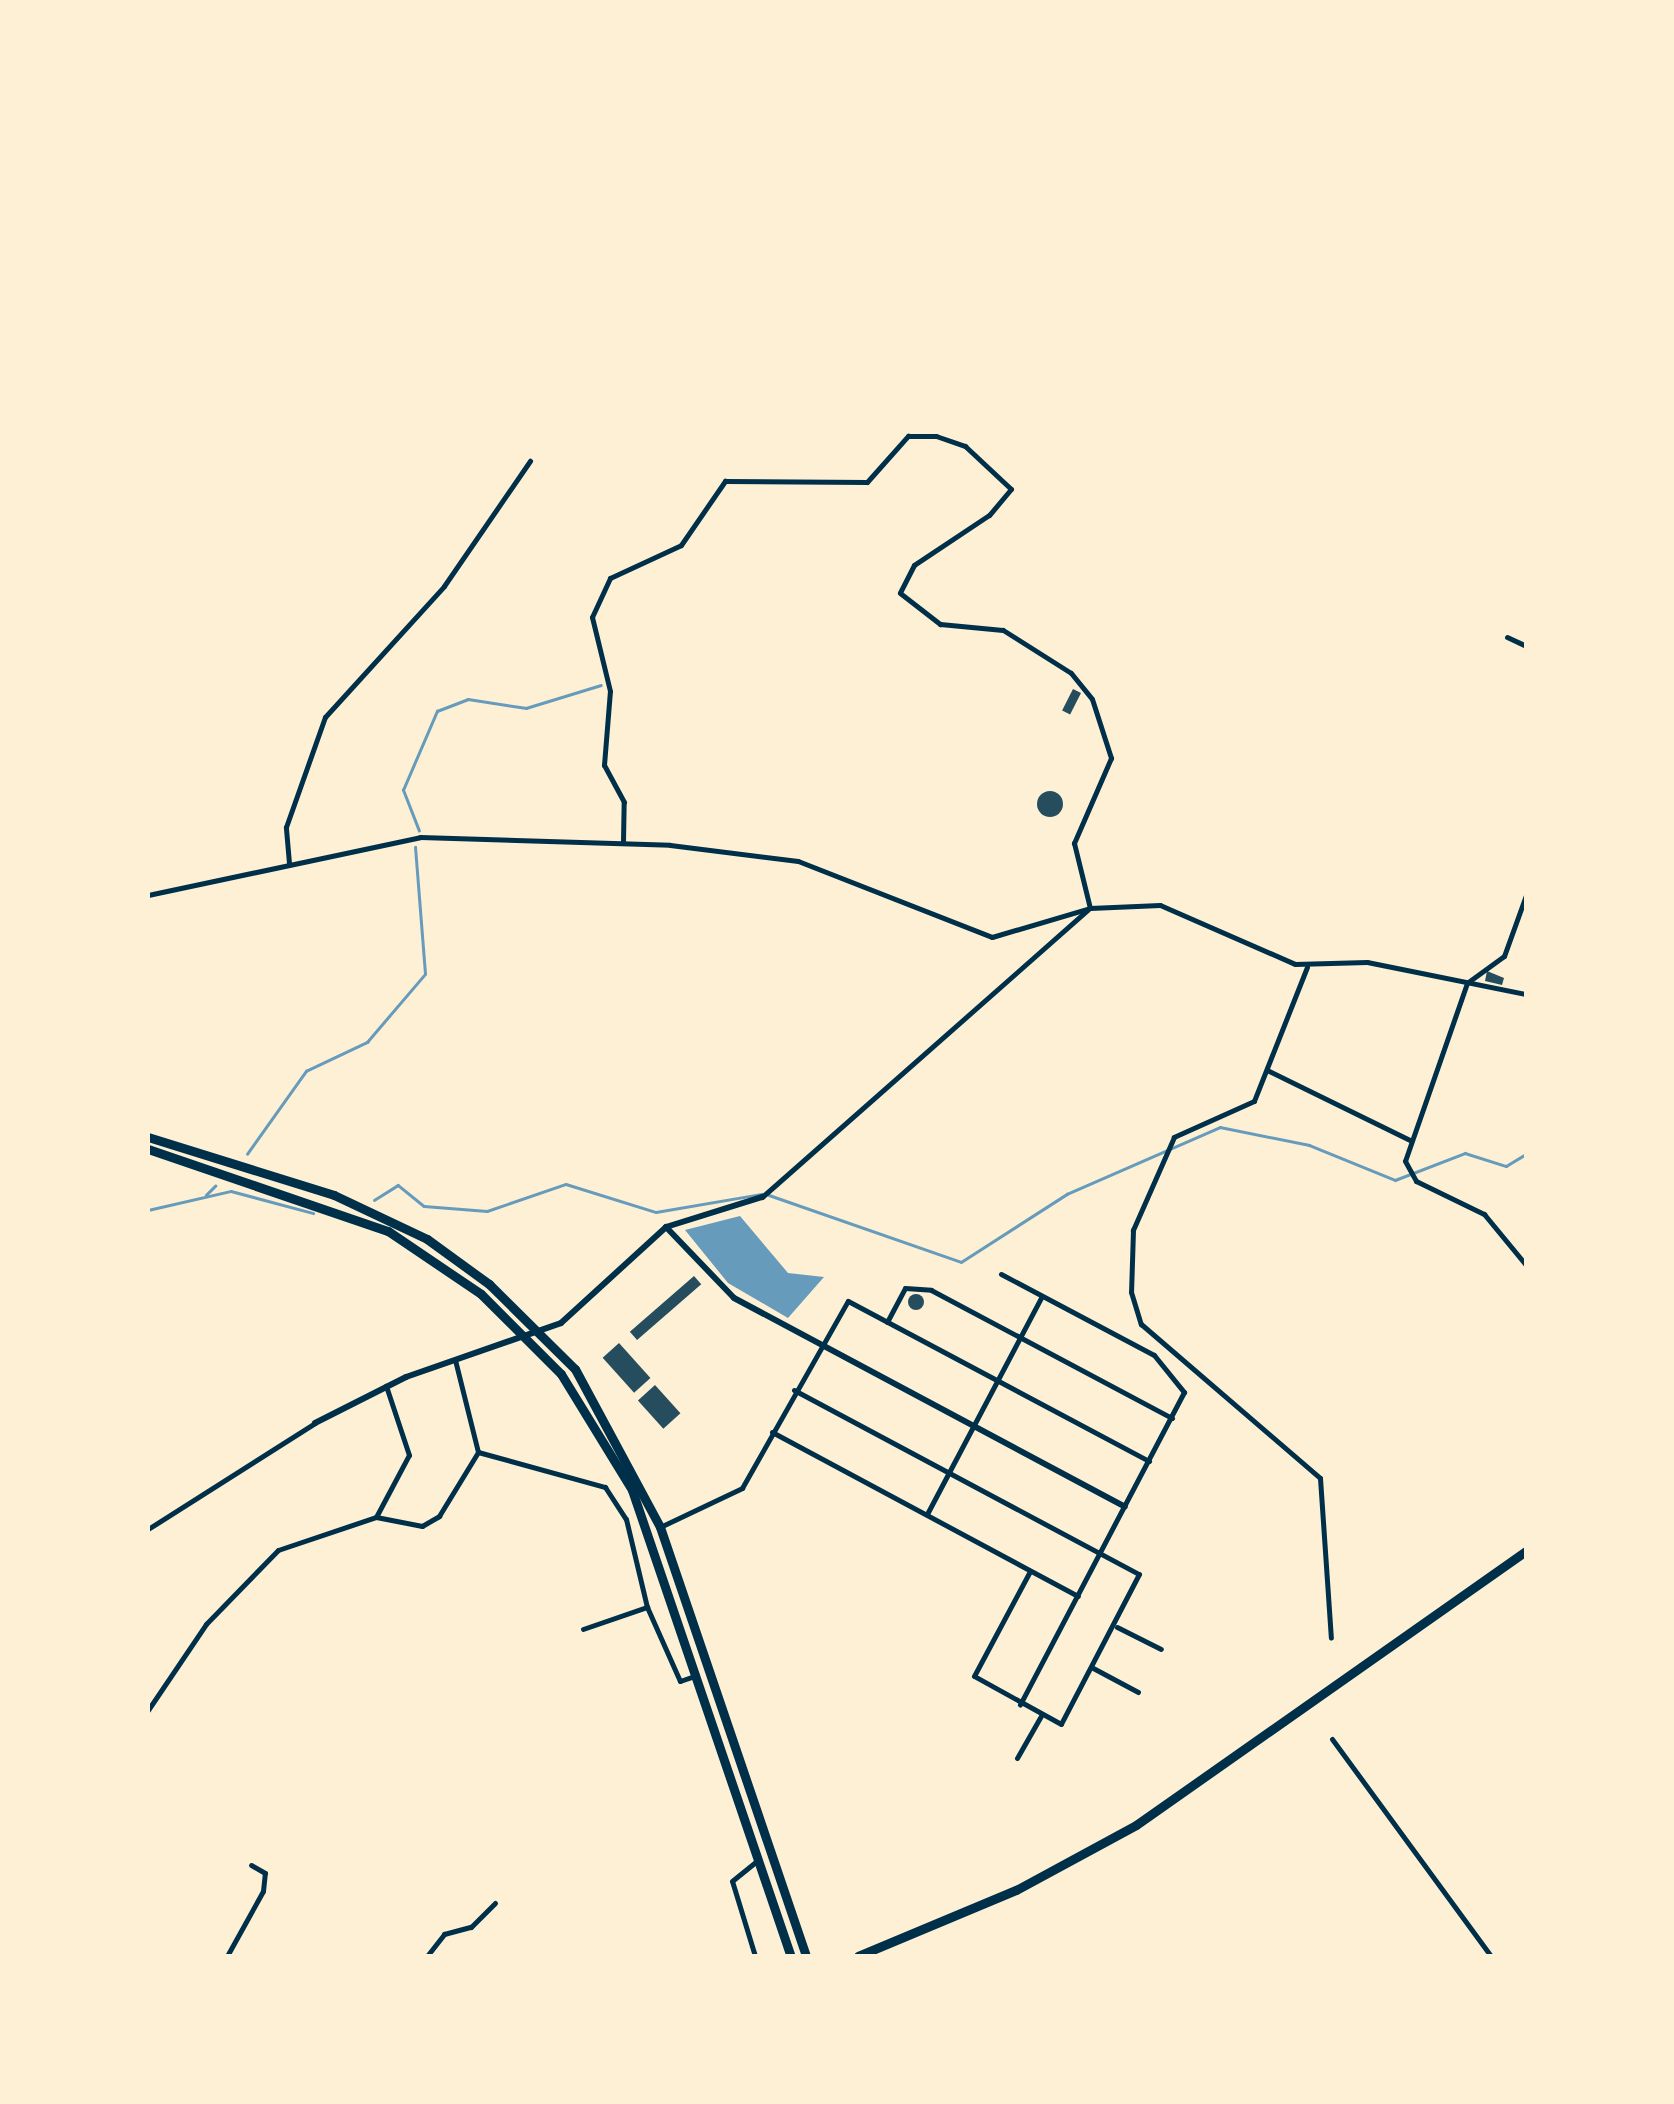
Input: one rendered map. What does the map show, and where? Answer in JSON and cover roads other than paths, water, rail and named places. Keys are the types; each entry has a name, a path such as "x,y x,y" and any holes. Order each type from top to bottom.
{"highway":[{"path":"148,1137 392,1220 457,1258 539,1330 598,1403 660,1528 806,1956"},
{"path":"148,1150 388,1231 527,1334 616,1456 699,1674 790,1956"},
{"path":"858,1956 1016,1890 1136,1825 1526,1552"}],"street":[{"path":"623,841 624,802 604,765 610,692 592,624 610,578 682,545 725,480 868,482 908,436 936,436 965,446 1011,489 989,516 914,565 900,594 940,624 1003,630 1071,673 1092,699 1110,758 1074,842 1090,908"},
{"path":"289,863 286,827 325,717 444,586 530,461"},
{"path":"1507,637 1526,646"},
{"path":"148,895 420,837 623,841 798,860 992,937 1090,908 1177,908 1307,967 1367,962 1526,994"},
{"path":"1526,895 1504,956 1467,983 1410,1140 1414,1179 1484,1214 1526,1265"},
{"path":"148,1528 315,1424 386,1386 539,1330 591,1304 666,1227 762,1197 1090,908"},
{"path":"1307,967 1267,1070 1240,1114 1174,1136 1133,1230 1135,1316 1320,1478 1331,1638"},
{"path":"1267,1070 1410,1140"},
{"path":"666,1227 734,1298 1125,1507"},
{"path":"1001,1274 1158,1358 1183,1388 1172,1418 1020,1705"},
{"path":"887,1322 905,1288 930,1290 1172,1418"},
{"path":"927,1514 1042,1296"},
{"path":"660,1528 742,1488 818,1344 848,1301 1149,1462"},
{"path":"148,1710 206,1624 270,1557 376,1516 430,1522 478,1452 455,1360"},
{"path":"376,1516 409,1455 386,1386"},
{"path":"794,1390 1139,1574 1116,1627 1064,1722 1040,1716 974,1676 1030,1570"},
{"path":"772,1432 1078,1596"},
{"path":"478,1452 606,1487 626,1519 647,1607 680,1681 699,1674"},
{"path":"582,1629 647,1607"},
{"path":"1116,1627 1161,1650"},
{"path":"1093,1668 1138,1692"},
{"path":"1017,1758 1040,1716"},
{"path":"1332,1739 1491,1956"},
{"path":"755,1956 732,1881 761,1859"},
{"path":"227,1956 263,1891 265,1872 252,1865"},
{"path":"427,1956 444,1934 471,1927 495,1903"}],"water":[{"path":"740,1216 788,1273 824,1277 788,1318 728,1283 685,1230"}],"waterway":[{"path":"419,831 403,790 437,711 468,699 526,708 601,685"},
{"path":"247,1154 306,1071 367,1042 425,974 415,847"},
{"path":"769,1195 961,1262 1067,1194 1220,1127 1309,1145 1395,1180 1465,1153 1506,1166 1526,1154"},
{"path":"374,1200 398,1185 424,1206 487,1211 566,1184 656,1212 761,1194"},
{"path":"206,1195 215,1186"},
{"path":"148,1210 231,1191 313,1213"}]}
